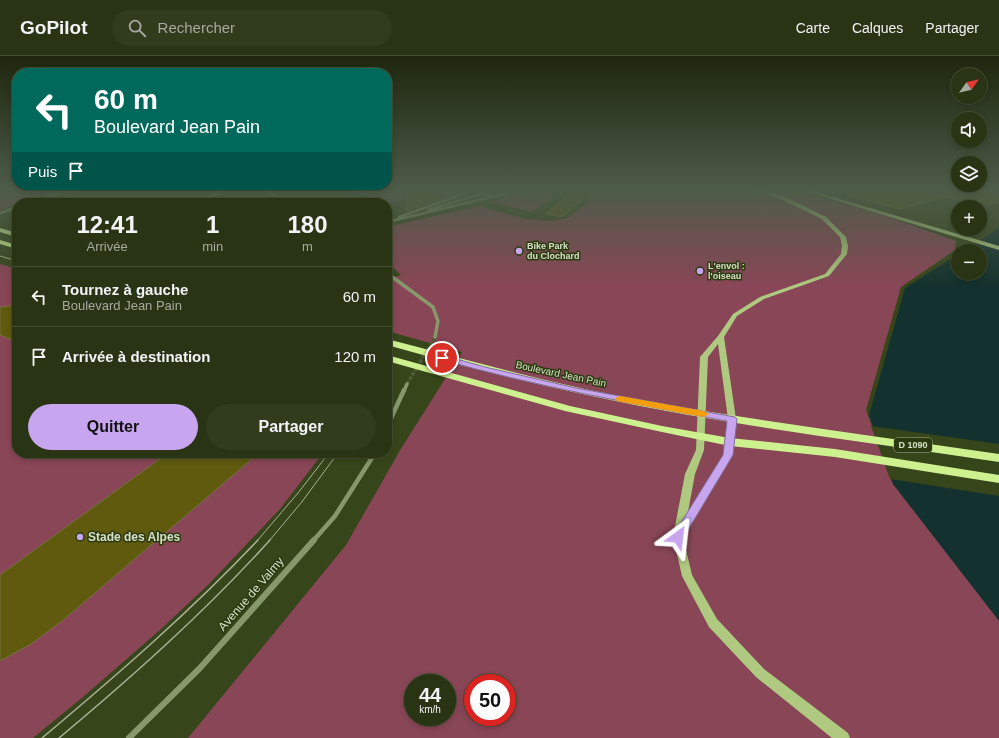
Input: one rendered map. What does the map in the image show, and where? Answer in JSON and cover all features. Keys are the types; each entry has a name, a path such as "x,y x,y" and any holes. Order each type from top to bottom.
{"main road":[{"path":"828,222 843,237 845,246 844,254 827,275 762,298 735,315 721,337 704,357 701,393 702,414 700,450 690,474 678,537 686,576 713,623 760,673 843,738"},
{"path":"911,222 999,248"},
{"path":"0,230 12,234"},
{"path":"0,242 12,246"},
{"path":"678,537 728,455 732,419 721,337"},
{"name":"Boulevard Jean Pain","path":"392,343 484,369 576,391 732,419"},
{"name":"D 1090","path":"392,359 569,409 638,424 730,442 835,453 999,479"},
{"name":"D 1090","path":"732,419 999,458"}],"street":[{"path":"392,277 433,307 438,314 438,329 435,337"},
{"path":"392,415 407,384"},
{"name":"Avenue de Valmy","path":"129,738 200,668 335,516 372,458"}],"shaded area":[{"path":"410,222 902,222 956,241 956,244 951,244 951,253 901,287 866,410 893,484 999,620 999,738 188,738 346,545 402,447 462,352 392,332 392,278 401,275 392,267 392,226"},
{"path":"0,264 12,268 12,458 319,458 280,509 209,584 160,630 33,738 0,738"}],"water":[{"path":"999,228 999,621 893,484 869,415 905,288 951,258 951,280 987,280 987,244 974,244"}],"pier":[{"path":"871,426 999,444 999,496 890,479"}],"building":[{"path":"12,306 12,340 0,335 0,307"},
{"path":"161,458 253,458 62,621 31,644 0,661 0,575"}],"tunnel":[{"path":"407,384 435,337"}],"tram line":[{"path":"0,256 12,260"},
{"path":"257,541 298,493 325,458"},
{"path":"269,541 301,503 334,458"},
{"path":"42,738 153,642 207,592 258,540"},
{"path":"59,738 168,643 220,593 270,540"}],"slow traffic":[{"path":"620,399 704,414"}],"place":[{"name":"Bike Park du Clochard","path":"519,251"},
{"name":"L'envol : l'oiseau","path":"700,271"},
{"name":"Stade des Alpes","path":"80,537"}],"route":[{"path":"442,358 576,391 732,419 728,455 678,537"}]}
